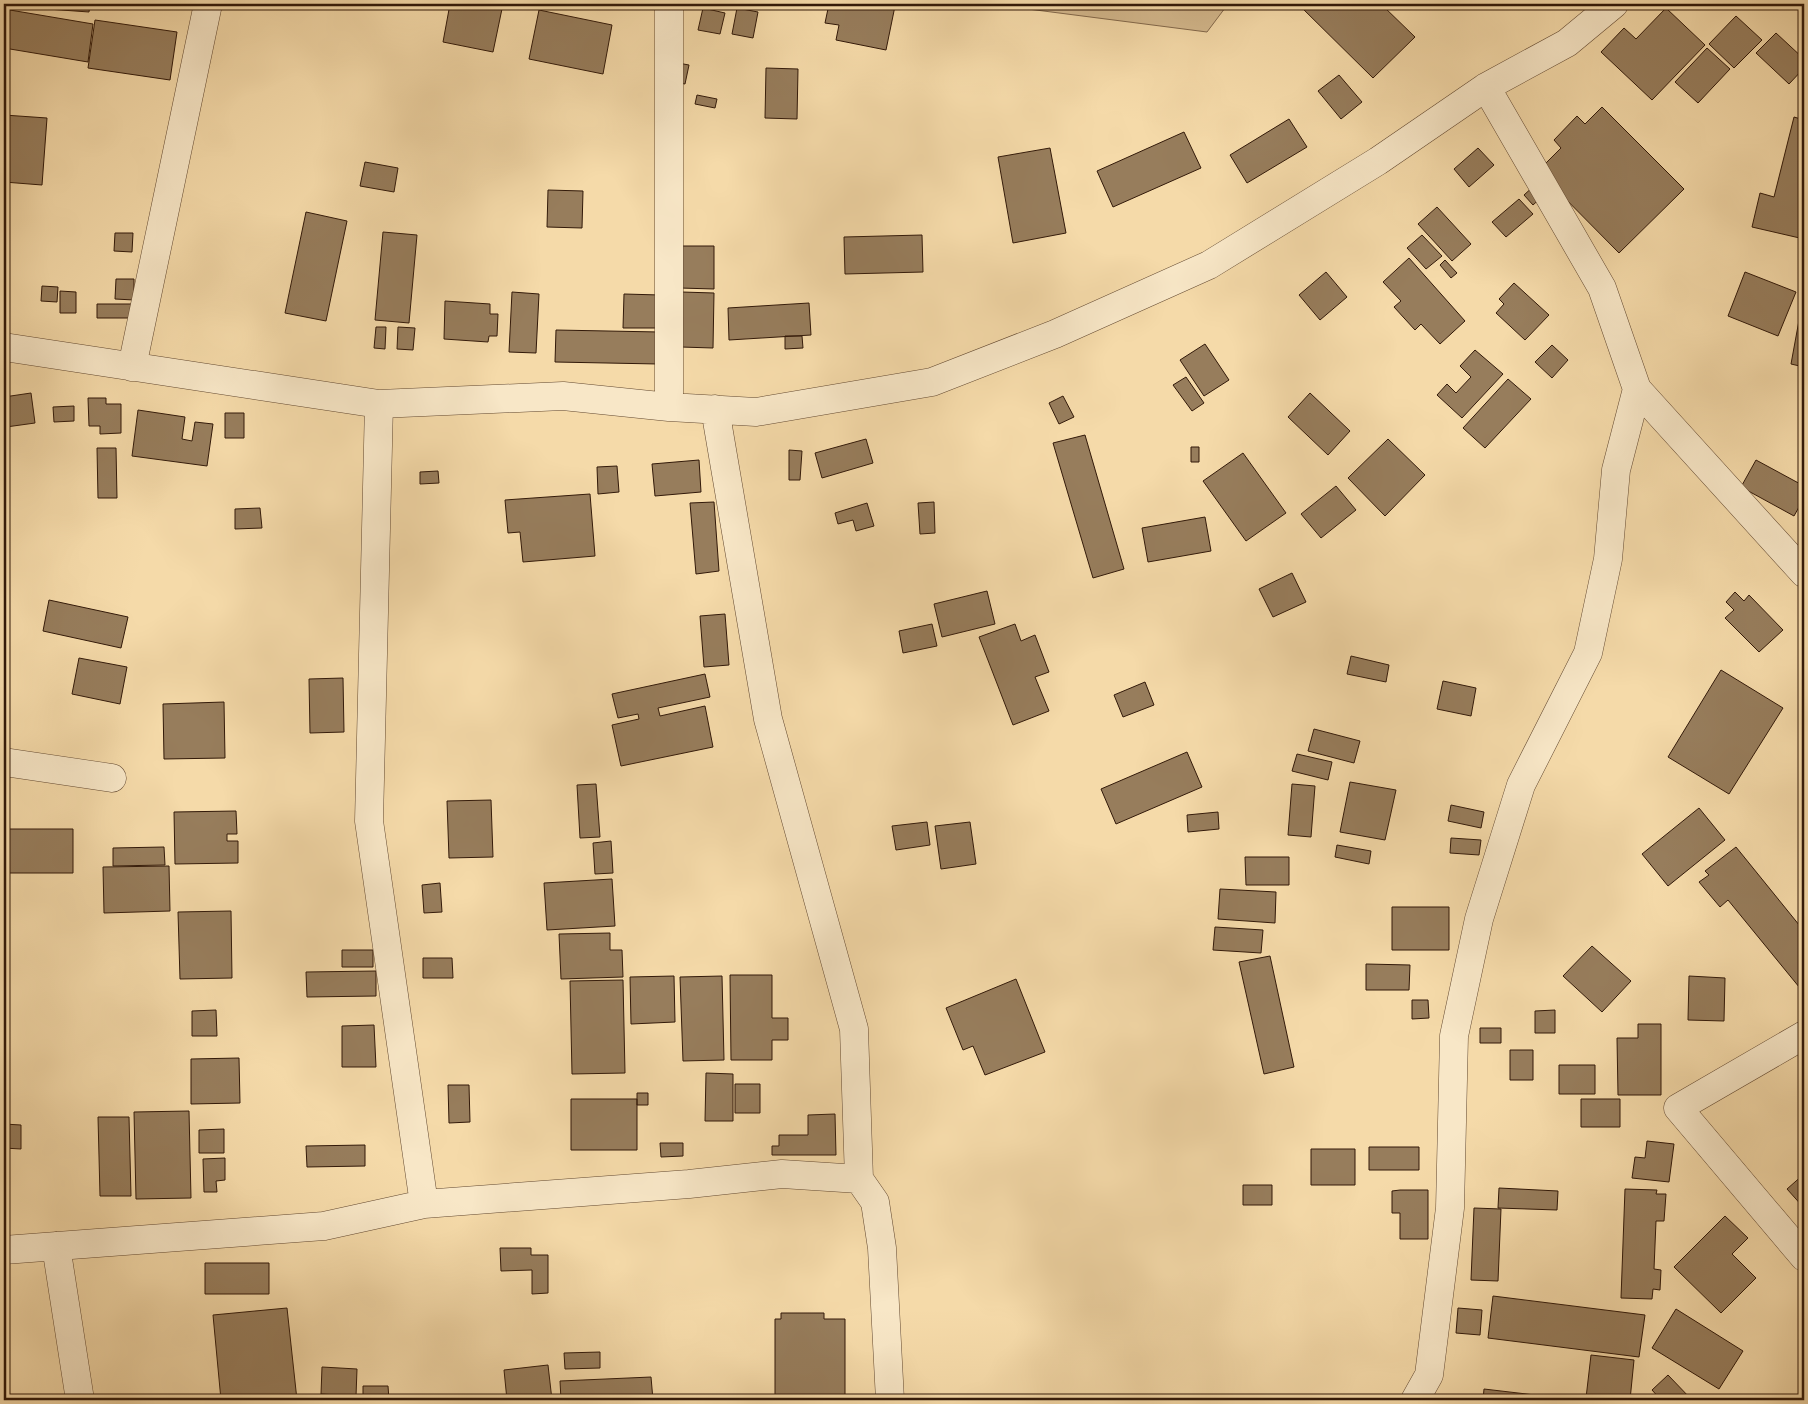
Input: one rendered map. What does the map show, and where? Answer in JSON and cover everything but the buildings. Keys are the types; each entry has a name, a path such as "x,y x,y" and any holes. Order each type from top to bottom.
{"street":[{"path":"132,367 208,4"},
{"path":"669,4 669,407"},
{"path":"4,347 379,404 563,396 669,407 715,408 756,412 932,382 1055,334 1209,265 1378,161 1486,87 1567,43 1614,4"},
{"path":"1486,87 1602,288 1637,389 1804,573"},
{"path":"1415,1400 1429,1375 1450,1208 1454,1036 1479,919 1521,785 1588,653 1608,559 1616,470 1637,389"},
{"path":"379,404 369,820 424,1204"},
{"path":"715,408 768,719 854,1029 859,1179 875,1202 882,1248 890,1400"},
{"path":"4,762 112,778"},
{"path":"1804,1035 1678,1108 1804,1257"},
{"path":"4,1250 324,1226 424,1204 689,1184 782,1174 859,1179"},
{"path":"56,1246 80,1400"}],"shaded area":[{"path":"989,4 1228,4 1207,32"}]}
